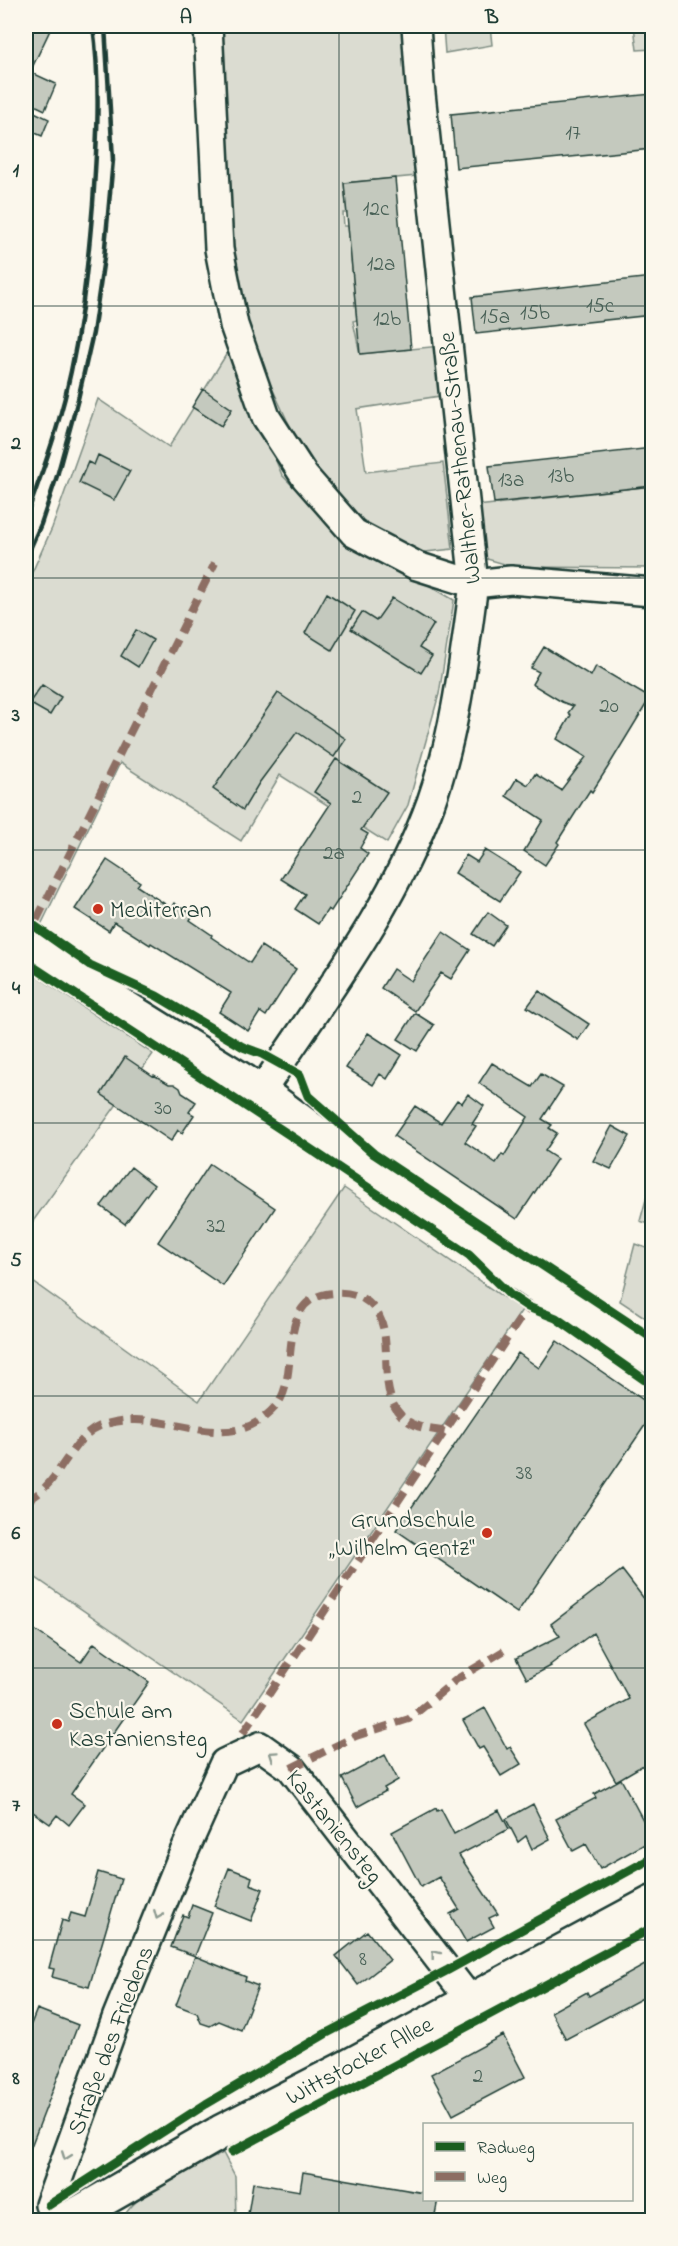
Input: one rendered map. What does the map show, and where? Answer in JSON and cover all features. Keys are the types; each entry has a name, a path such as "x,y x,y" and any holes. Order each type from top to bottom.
{"main road":[{"path":"26,940 121,1005 261,1092 361,1167 595,1324 652,1357"},
{"name":"Wittstocker Allee","path":"67,2220 98,2212 221,2132 652,1904"}],"street":[{"path":"208,26 219,249 234,325 266,417 305,477 354,533 417,566 474,584 511,580 652,592"},
{"name":"Walther-Rathenau-Straße","path":"261,1092 369,927 404,867 426,813 452,730 474,584 421,96 416,26"},
{"name":"Kastaniensteg","path":"180,1861 224,1763 260,1746 291,1768 471,2001"},
{"name":"Straße des Friedens","path":"56,2220 49,2205 117,2016 180,1861"}],"shaded area":[{"path":"221,26 404,26 417,176 344,183 347,213 343,213 344,226 348,226 357,320 353,321 360,354 441,346 446,395 357,409 366,472 443,463 453,549 416,553 356,518 315,472 259,360 243,310 232,250"},
{"path":"443,26 490,26 492,45 445,53"},
{"path":"634,26 652,26 652,49 637,50"},
{"path":"229,350 282,475 339,533 454,600 439,694 408,805 387,843 280,775 241,841 120,763 41,925 26,916 26,586 52,528 98,399 169,447"},
{"path":"652,486 652,568 515,567 480,557 477,506"},
{"path":"26,969 153,1054 26,1231"},
{"path":"652,1178 652,1225 640,1221"},
{"path":"344,1188 522,1310 243,1720 26,1571 26,1277 199,1401"},
{"path":"635,1244 652,1250 652,1322 620,1301"},
{"path":"223,2153 235,2176 236,2220 122,2220 129,2209 152,2189"}],"building":[{"path":"26,26 52,26 30,72 56,84 45,110 26,101"},
{"path":"652,94 652,149 456,168 451,114"},
{"path":"26,108 49,119 42,136 26,129"},
{"path":"395,178 411,349 360,354 344,183"},
{"path":"652,277 652,315 476,334 472,297"},
{"path":"203,389 232,409 221,426 192,407"},
{"path":"652,448 652,486 494,503 489,466"},
{"path":"98,455 130,471 114,500 79,483 88,462 94,465"},
{"path":"327,593 355,611 332,650 305,633"},
{"path":"392,598 434,624 419,648 432,656 421,673 351,629 362,612 376,621"},
{"path":"136,630 153,640 138,667 121,656"},
{"path":"544,647 591,676 596,666 650,698 592,792 590,790 557,842 559,844 545,865 524,851 543,820 506,796 517,778 528,785 535,774 561,790 586,757 557,739 571,715 568,713 573,706 532,684 539,672 531,668"},
{"path":"42,685 61,697 50,715 29,703"},
{"path":"278,693 346,739 334,757 297,732 259,783 243,810 213,789"},
{"path":"336,759 387,792 361,830 368,834 360,848 368,854 331,911 328,909 318,924 295,909 305,894 281,879 331,803 314,792"},
{"path":"485,850 520,872 500,901 455,873 466,855 477,862"},
{"path":"107,860 140,882 137,886 171,908 174,903 193,915 190,920 250,963 261,946 296,969 266,1016 260,1012 248,1031 219,1012 231,993 114,922 109,931 75,909"},
{"path":"488,912 506,925 492,946 473,934"},
{"path":"443,932 470,950 451,979 441,973 415,1011 381,988 393,969 411,981"},
{"path":"539,991 589,1024 578,1040 527,1007"},
{"path":"415,1013 434,1025 417,1051 398,1039"},
{"path":"368,1033 402,1055 387,1079 380,1074 373,1085 346,1068"},
{"path":"125,1057 153,1076 174,1084 180,1088 182,1093 196,1102 189,1112 194,1115 182,1133 178,1130 171,1141 101,1094"},
{"path":"492,1063 532,1087 541,1074 563,1087 542,1119 552,1125 549,1128 557,1133 545,1151 557,1159 517,1219 394,1136 415,1106 441,1123 457,1100 462,1103 468,1094 484,1106 472,1124 476,1126 465,1142 496,1163 502,1154 504,1156 528,1117 479,1083"},
{"path":"612,1126 630,1136 611,1169 593,1161"},
{"path":"210,1164 275,1208 223,1286 158,1242"},
{"path":"131,1167 154,1185 125,1224 101,1206"},
{"name":"Grundschule „Wilhelm Gentz“","path":"557,1341 652,1406 652,1415 517,1613 396,1530 518,1353 539,1368"},
{"path":"622,1570 652,1609 652,1760 616,1781 584,1724 629,1699 593,1633 551,1666 527,1679 516,1658 560,1636 551,1624"},
{"name":"Schule am Kastaniensteg","path":"26,1624 81,1662 94,1643 149,1682 71,1794 85,1804 69,1825 57,1815 50,1824 26,1807"},
{"path":"485,1708 507,1749 510,1747 521,1764 501,1776 483,1747 479,1749 463,1720"},
{"path":"385,1755 398,1780 384,1788 386,1791 357,1807 342,1778"},
{"path":"621,1779 652,1840 600,1869 586,1844 573,1851 556,1819 596,1798 594,1794"},
{"path":"533,1804 550,1839 532,1849 526,1836 518,1842 506,1819"},
{"path":"436,1808 437,1811 441,1809 454,1834 499,1810 509,1829 459,1855 498,1914 489,1918 494,1927 466,1942 450,1914 459,1909 439,1877 421,1887 392,1832"},
{"path":"229,1868 252,1877 250,1884 263,1889 251,1921 214,1906"},
{"path":"98,1872 121,1879 89,1987 52,1977 54,1969 49,1968 62,1920 68,1922 71,1913 85,1917"},
{"path":"192,1905 212,1913 195,1956 171,1947 183,1915 188,1917"},
{"path":"367,1931 390,1960 358,1985 336,1956"},
{"path":"195,1956 246,1977 245,1981 258,1986 241,2030 219,2021 210,2026 201,2023 197,2013 176,2005"},
{"path":"652,1961 652,1993 566,2039 551,2012 587,1992 589,1996"},
{"path":"37,2009 78,2025 27,2157 26,2037"},
{"path":"503,2035 525,2077 453,2115 431,2074"},
{"path":"303,2172 423,2193 423,2201 438,2201 434,2220 247,2220 253,2183 300,2191"}],"railway":[{"path":"26,517 51,447 65,396 85,286 97,136 98,92 93,26"},
{"path":"26,558 41,524 57,476 93,333 104,258 113,160 105,26"}],"marked path":[{"path":"26,941 215,563"},
{"path":"26,1501 48,1484 83,1438 94,1429 106,1424 145,1420 200,1430 231,1431 261,1420 275,1407 283,1395 294,1327 300,1312 310,1301 326,1294 353,1295 362,1298 376,1310 383,1325 387,1381 391,1399 399,1414 415,1425 446,1432"},
{"path":"243,1733 528,1307"},
{"path":"291,1768 356,1736 409,1719 457,1679 505,1650"}],"cycle path":[{"path":"26,920 90,965 157,996 243,1047 262,1054 300,1075 308,1096 374,1154 652,1338"},
{"path":"26,962 469,1255 510,1295 528,1307 556,1318 652,1385"},
{"path":"49,2205 206,2104 325,2034 448,1970 652,1858"},
{"path":"232,2152 652,1928"}],"place":[{"name":"Mediterran","path":"98,909"},
{"name":"Grundschule „Wilhelm Gentz“","path":"487,1533"},
{"name":"Schule am Kastaniensteg","path":"57,1724"}]}
